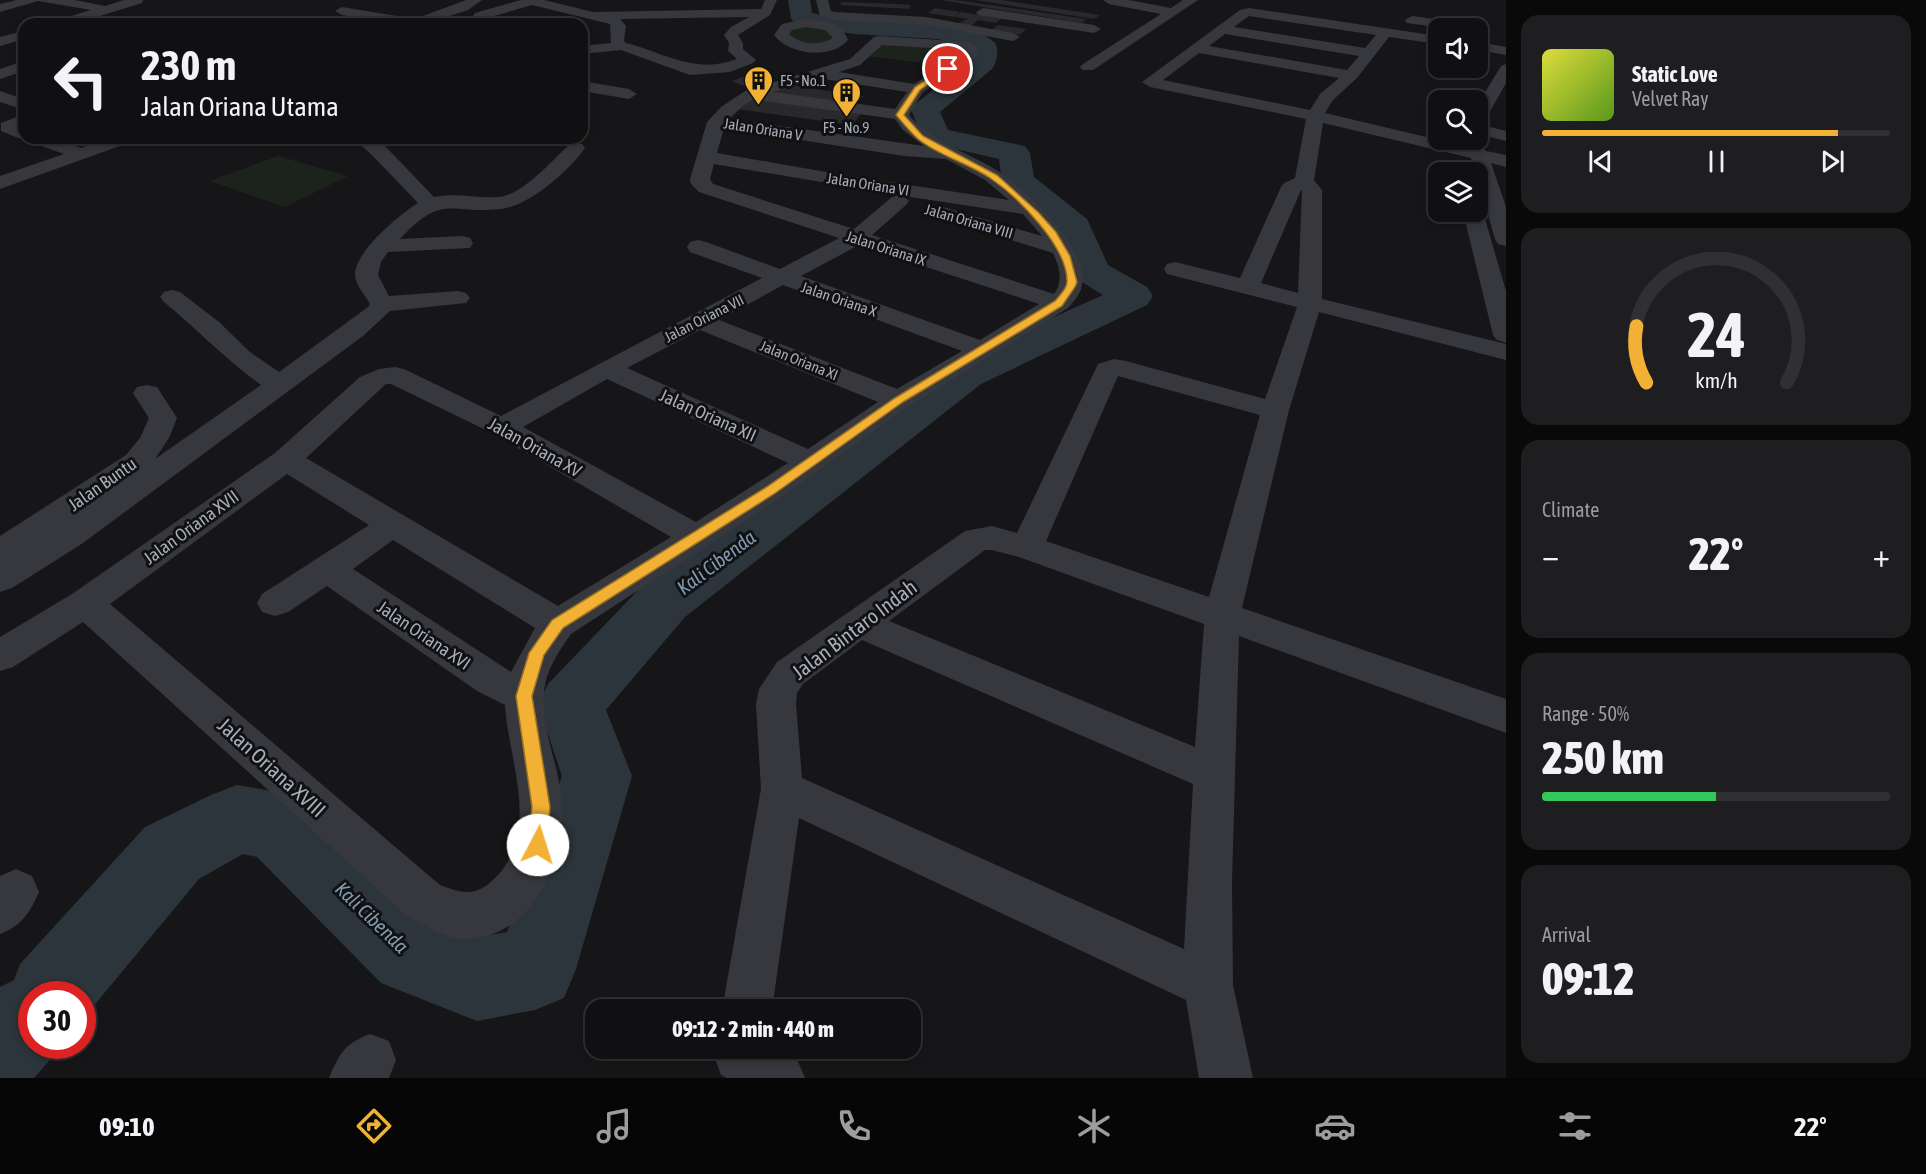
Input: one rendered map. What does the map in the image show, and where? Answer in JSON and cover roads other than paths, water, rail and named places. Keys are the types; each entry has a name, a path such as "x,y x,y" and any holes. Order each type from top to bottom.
{"street":[{"path":"3,15 33,0"},
{"path":"44,0 111,8"},
{"path":"79,18 137,0"},
{"path":"430,18 476,0"},
{"path":"813,0 824,19 839,33 838,42"},
{"path":"822,0 824,19"},
{"path":"1088,67 1192,0"},
{"path":"483,18 480,16 533,1 591,15 689,22 769,7"},
{"path":"926,21 930,3"},
{"path":"735,51 736,43 730,35 769,7"},
{"path":"778,31 791,8"},
{"path":"965,9 1100,18 1172,12"},
{"path":"342,11 390,18"},
{"path":"1428,38 1259,12 1245,13 1150,82 1316,116 1428,135"},
{"path":"616,18 619,26 617,41 621,46"},
{"path":"736,29 778,31 824,19 926,21 1013,37"},
{"path":"1402,19 1428,22"},
{"path":"736,29 778,31 788,42 803,46 819,47 838,42 873,52"},
{"path":"1224,30 1369,53"},
{"path":"1247,288 1292,188 1304,181 1320,96 1351,75 1387,31"},
{"path":"0,42 18,37"},
{"path":"707,157 716,122 723,111 735,101 751,94 822,74 873,52 885,39 970,47 971,55 960,63 932,73 822,74"},
{"path":"588,49 621,46 690,70 730,68 748,60 735,51 716,43"},
{"path":"1196,48 1351,75"},
{"path":"1488,48 1506,51"},
{"path":"0,74 18,68"},
{"path":"1170,68 1192,72"},
{"path":"900,115 932,73"},
{"path":"1488,101 1505,73"},
{"path":"588,87 629,94"},
{"path":"524,696 537,653 558,624 811,462 899,400 1059,303 1071,287 1072,282 1062,249 1053,234 1029,208 994,177 921,138 900,115 751,94"},
{"path":"0,96 18,103"},
{"path":"18,122 6,127 18,132"},
{"name":"Jalan Oriana V","path":"716,122 904,150 953,155"},
{"path":"1488,139 1506,136"},
{"path":"53,144 79,153"},
{"path":"0,183 106,144"},
{"path":"370,144 430,204"},
{"path":"379,151 391,144"},
{"path":"379,308 367,271 380,246 430,204 450,201 494,203 520,197 576,148"},
{"path":"1471,150 1506,239"},
{"path":"1483,150 1506,162"},
{"name":"Jalan Oriana VI","path":"707,157 843,181 1029,208"},
{"name":"Jalan Oriana IX","path":"707,157 700,178 701,184 714,191 1059,303"},
{"name":"Jalan Oriana VIII","path":"843,181 899,201 1062,249"},
{"path":"1226,1078 1208,985 1214,774 1222,616 1275,410 1310,303 1312,190 1304,181"},
{"name":"Jalan Oriana VII","path":"502,427 606,369 856,238 899,201"},
{"path":"1476,222 1506,335"},
{"path":"380,246 462,243"},
{"name":"Jalan Oriana X","path":"698,247 781,279 982,349"},
{"path":"1175,269 1506,352"},
{"path":"172,297 210,327 241,358 279,386"},
{"path":"0,579 71,535 354,331 379,308 458,298"},
{"name":"Jalan Oriana XI","path":"698,320 899,400"},
{"path":"1275,410 1126,369 1114,367 1107,370 1009,542 1506,716"},
{"name":"Jalan Oriana XII","path":"606,369 811,462"},
{"name":"Jalan Oriana XV","path":"370,383 379,377 395,375 502,427 695,536"},
{"name":"Jalan Oriana XVII","path":"0,656 85,603 286,460 370,383"},
{"name":"Jalan Buntu","path":"0,551 132,467 161,428 163,418 147,393"},
{"path":"286,460 558,624"},
{"path":"275,603 393,523"},
{"name":"Jalan Bintaro Indah","path":"755,999 782,789 776,715 778,690 790,673 976,539 1009,542"},
{"name":"Jalan Oriana XVI","path":"328,569 491,680 524,696"},
{"name":"Jalan Oriana XVIII","path":"85,603 424,901 466,916 498,908 521,885 538,845 541,807 524,696"},
{"path":"858,623 1214,774"},
{"path":"782,789 1208,985"}],"waterway":[{"name":"Kali Cibenda","path":"61,981 172,853 237,819 277,826 410,954 477,979 535,969 597,776 571,704 664,601 965,374 1133,296 1091,271 1074,227 1018,181 1014,153 936,136 925,110 983,64 985,47 970,40 938,32 853,27 802,18 799,0"},
{"name":"Kali Cibenda","path":"0,1051 18,1031"}],"place":[{"name":"F5 - No.1","path":"759,106"},
{"name":"F5 - No.9","path":"846,118"}]}
